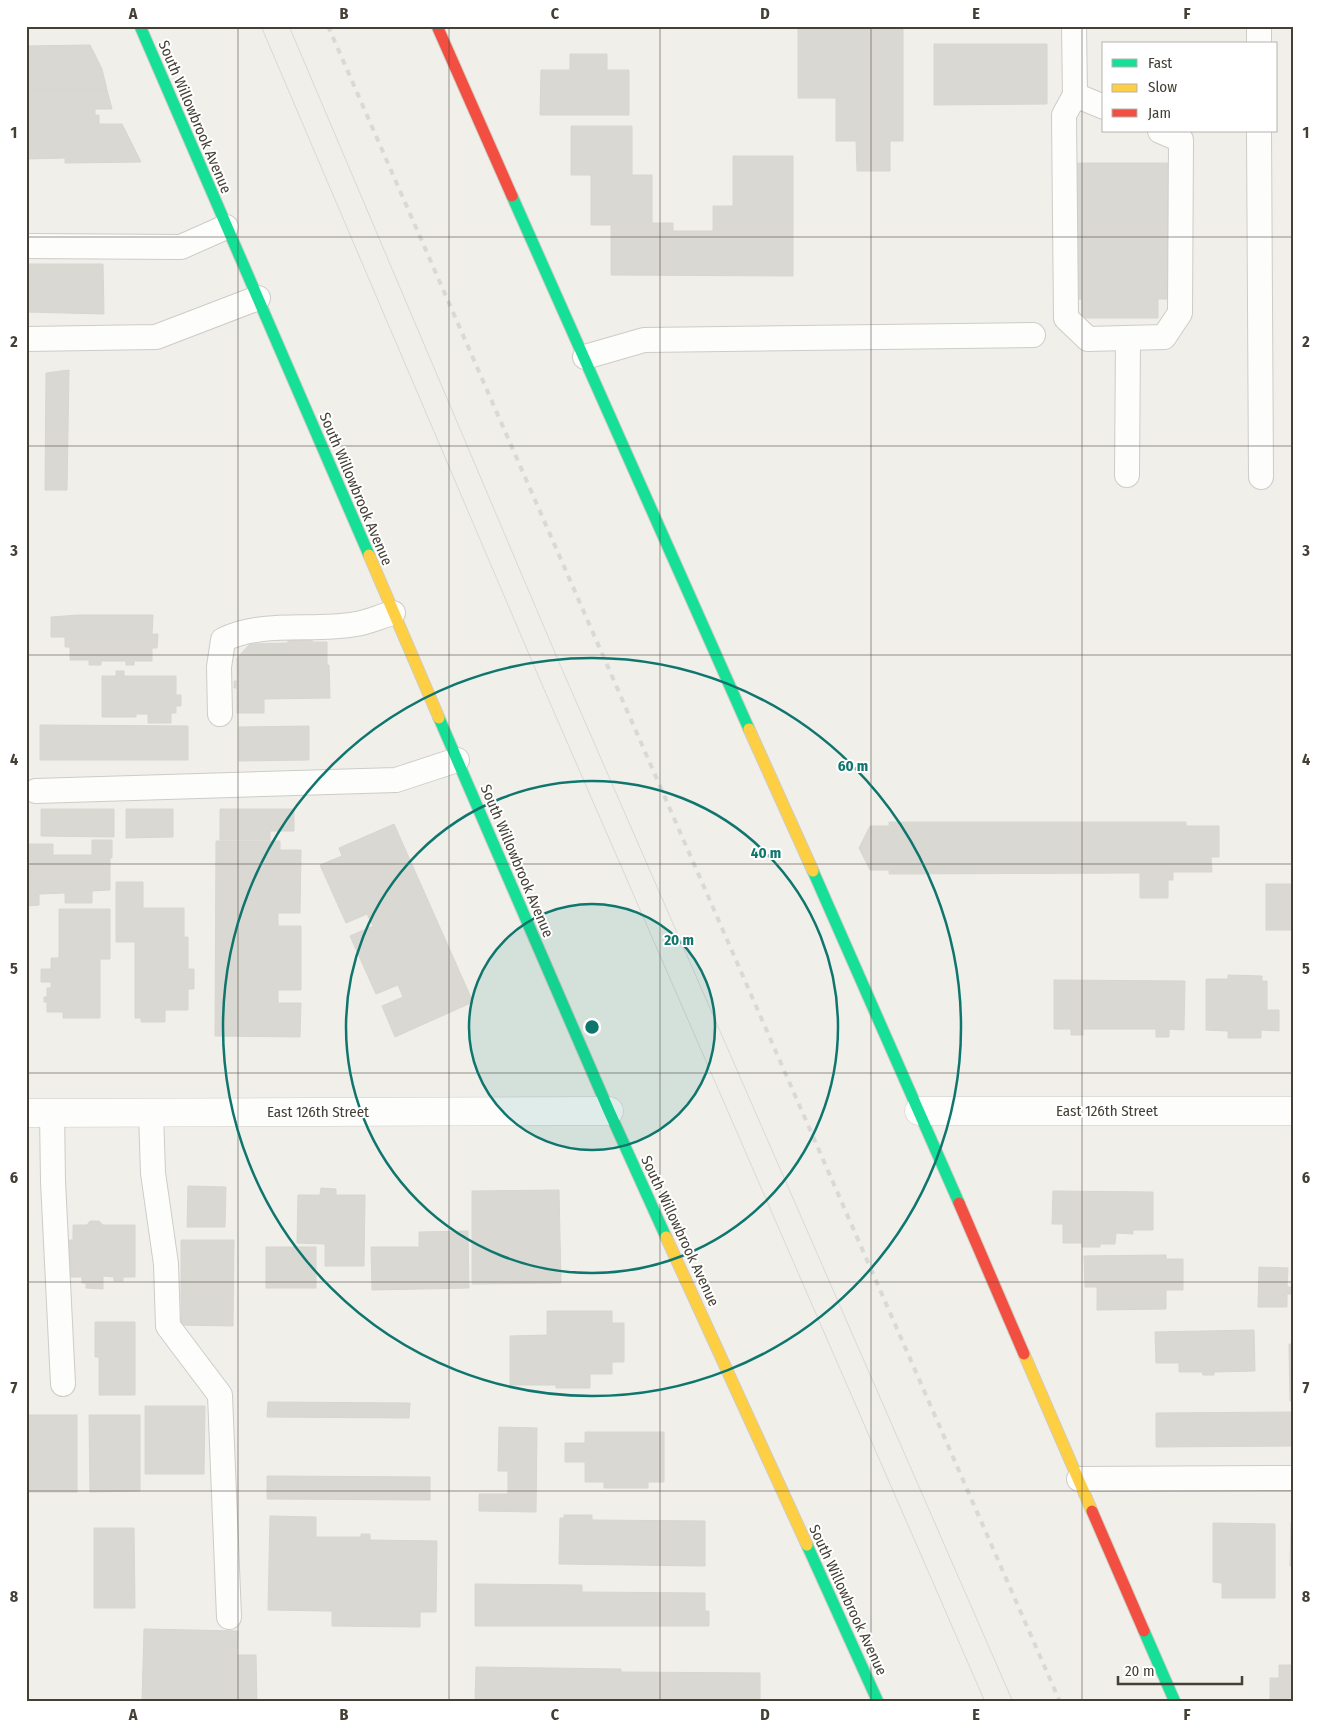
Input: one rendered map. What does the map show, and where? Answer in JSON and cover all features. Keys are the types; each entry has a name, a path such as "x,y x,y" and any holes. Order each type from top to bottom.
{"street":[{"name":"South Willowbrook Avenue","path":"140,26 609,1111 878,1702"},
{"path":"437,26 919,1111 1175,1702"},
{"name":"East 126th Street","path":"39,1113 609,1111"},
{"name":"East 126th Street","path":"919,1111 1294,1111"}],"lane":[{"path":"1074,26 1075,95 1064,115 1066,318 1088,339 1164,337 1180,313 1181,140 1162,132"},
{"path":"1259,26 1259,42"},
{"path":"1075,95 1102,106"},
{"path":"1259,132 1261,477"},
{"path":"26,246 181,246 226,227"},
{"path":"26,339 156,337 258,298"},
{"path":"584,357 644,340 1033,335"},
{"path":"1127,475 1128,338"},
{"path":"220,714 219,667 223,640 236,633 261,629 357,624 393,613"},
{"path":"36,791 396,780 457,760"},
{"path":"39,1113 53,1181 63,1384"},
{"path":"151,1113 153,1173 166,1264 168,1326 220,1395 229,1618"},
{"path":"1079,1480 1294,1478"}],"building":[{"path":"798,26 903,26 903,141 890,141 890,171 857,171 856,141 836,141 836,98 798,98"},
{"path":"934,44 1047,44 1047,104 934,105"},
{"path":"90,45 102,69 107,90 26,90 26,46"},
{"path":"570,54 607,54 607,70 629,70 629,115 540,115 541,70 570,70"},
{"path":"26,90 107,90 112,109 95,109 95,115 99,115 99,124 122,124 141,162 65,163 65,158 26,159"},
{"path":"571,126 632,126 632,175 652,175 652,223 673,223 673,231 713,231 713,206 733,206 733,156 793,156 793,276 611,275 611,225 591,225 591,175 571,175"},
{"path":"1072,163 1171,163 1170,299 1158,299 1158,318 1082,318 1082,299 1072,299"},
{"path":"26,264 103,264 104,314 26,312"},
{"path":"69,370 67,490 45,490 46,373"},
{"path":"153,615 152,634 158,634 157,648 152,648 152,661 134,661 134,665 126,665 126,661 101,661 101,665 89,665 89,660 70,660 70,647 65,647 65,637 51,637 51,617"},
{"path":"288,639 312,639 312,642 327,642 330,698 264,699 264,713 237,713 237,688 234,688 234,681 237,681 237,658 250,644 288,643"},
{"path":"116,671 124,671 124,676 176,676 176,695 181,695 181,706 176,706 176,713 171,713 171,723 148,723 148,714 136,714 136,717 102,717 102,676 116,676"},
{"path":"40,725 188,726 188,760 40,760"},
{"path":"309,726 309,760 239,761 239,727"},
{"path":"41,809 114,809 114,837 41,836"},
{"path":"126,809 173,809 173,837 126,838"},
{"path":"220,809 294,809 294,831 270,831 270,840 220,840"},
{"path":"889,822 1186,822 1186,826 1219,826 1219,857 1211,857 1212,872 1173,872 1173,880 1168,880 1168,898 1140,898 1140,873 889,874 889,870 870,870 859,848 870,826 889,826"},
{"path":"394,824 473,1002 395,1037 382,1006 403,997 398,985 376,994 350,936 373,926 367,914 346,923 320,865 342,856 339,848"},
{"path":"92,840 112,840 110,890 92,891 92,903 65,903 65,893 39,894 39,905 26,906 26,844 53,844 53,855 92,855"},
{"path":"216,841 280,841 280,850 301,850 300,913 278,913 278,926 301,926 301,990 278,990 278,1003 301,1003 300,1037 215,1036"},
{"path":"116,882 143,882 143,908 184,908 184,937 188,937 188,969 194,969 194,989 188,989 188,1010 165,1010 165,1022 141,1022 141,1018 135,1018 135,942 116,942"},
{"path":"1266,884 1294,884 1294,930 1266,930"},
{"path":"59,909 110,909 110,959 100,959 100,1018 63,1018 63,1012 47,1012 47,1002 44,1002 44,997 47,997 47,988 51,988 51,982 41,982 41,969 51,969 51,958 59,958"},
{"path":"1228,975 1262,976 1262,981 1267,981 1267,1010 1279,1010 1279,1031 1261,1030 1261,1038 1228,1038 1228,1031 1206,1030 1206,979 1228,979"},
{"path":"1054,980 1185,981 1184,1030 1169,1029 1169,1037 1156,1037 1156,1029 1083,1029 1083,1035 1071,1035 1071,1029 1054,1029"},
{"path":"188,1186 226,1187 225,1227 187,1227"},
{"path":"321,1188 336,1189 336,1195 365,1195 364,1266 325,1266 325,1244 297,1243 298,1195 320,1195"},
{"path":"559,1190 561,1283 472,1284 472,1191"},
{"path":"1053,1191 1153,1192 1153,1230 1133,1230 1133,1234 1116,1233 1115,1244 1100,1244 1100,1247 1082,1247 1082,1243 1063,1243 1063,1224 1052,1224"},
{"path":"90,1221 99,1221 103,1225 135,1225 135,1277 123,1277 123,1281 114,1281 114,1277 103,1276 103,1289 86,1288 86,1283 82,1283 82,1277 69,1277 69,1240 73,1240 73,1225 87,1225"},
{"path":"468,1231 469,1288 372,1290 371,1247 419,1247 419,1232"},
{"path":"181,1240 234,1240 233,1326 181,1325"},
{"path":"266,1247 316,1247 316,1288 266,1288"},
{"path":"1166,1255 1166,1259 1183,1259 1183,1290 1166,1290 1166,1309 1097,1310 1097,1287 1085,1287 1084,1256"},
{"path":"1259,1267 1288,1268 1287,1287 1294,1287 1294,1294 1287,1294 1287,1307 1258,1307"},
{"path":"547,1311 612,1311 612,1323 624,1323 624,1362 612,1362 612,1374 590,1374 590,1388 556,1388 556,1385 510,1385 510,1336 547,1335"},
{"path":"95,1322 135,1322 135,1395 99,1395 99,1357 95,1357"},
{"path":"1254,1330 1255,1371 1214,1372 1214,1375 1203,1375 1202,1372 1179,1372 1179,1363 1156,1363 1155,1332"},
{"path":"1289,1344 1294,1344 1294,1401 1290,1401"},
{"path":"268,1402 410,1403 409,1418 267,1417"},
{"path":"145,1406 205,1406 204,1474 145,1474"},
{"path":"1294,1412 1294,1446 1156,1447 1156,1413"},
{"path":"26,1415 77,1415 77,1492 26,1492"},
{"path":"89,1415 140,1415 140,1491 90,1492"},
{"path":"499,1427 537,1428 536,1512 479,1511 479,1494 508,1494 508,1471 498,1471"},
{"path":"585,1432 664,1432 664,1482 648,1482 648,1488 604,1488 604,1482 585,1482 585,1462 565,1462 565,1443 585,1443"},
{"path":"267,1476 430,1477 430,1500 267,1499"},
{"path":"564,1515 592,1515 592,1520 705,1521 705,1566 559,1564 560,1518 564,1518"},
{"path":"270,1516 316,1517 316,1537 361,1537 361,1534 370,1534 370,1540 437,1541 436,1612 420,1612 420,1627 332,1626 332,1611 268,1610"},
{"path":"1291,1522 1294,1522 1294,1566 1290,1566"},
{"path":"1213,1523 1275,1524 1275,1598 1222,1598 1222,1583 1213,1582"},
{"path":"94,1528 134,1528 135,1608 94,1608"},
{"path":"475,1584 582,1585 582,1592 705,1593 705,1611 709,1611 709,1626 475,1626"},
{"path":"144,1629 238,1631 237,1655 256,1655 257,1702 142,1702"},
{"path":"1279,1665 1294,1665 1294,1702 1270,1702 1270,1678 1279,1678"},
{"path":"476,1667 621,1669 621,1672 760,1673 760,1702 475,1702"}],"tram line":[{"path":"261,26 537,673 985,1702"},
{"path":"289,26 561,667 1013,1702"}],"railway":[{"path":"328,26 1060,1702"}],"traffic: fast":[{"path":"140,26 369,555"},
{"path":"512,196 749,729"},
{"path":"439,718 609,1111 666,1237"},
{"path":"813,871 959,1203"},
{"path":"807,1545 878,1702"},
{"path":"1144,1631 1175,1702"}],"traffic: slow":[{"path":"369,555 439,718"},
{"path":"749,729 813,871"},
{"path":"666,1237 807,1545"},
{"path":"1024,1354 1092,1511"}],"traffic: jam":[{"path":"437,26 512,196"},
{"path":"959,1203 1024,1354"},
{"path":"1092,1511 1144,1631"}]}
